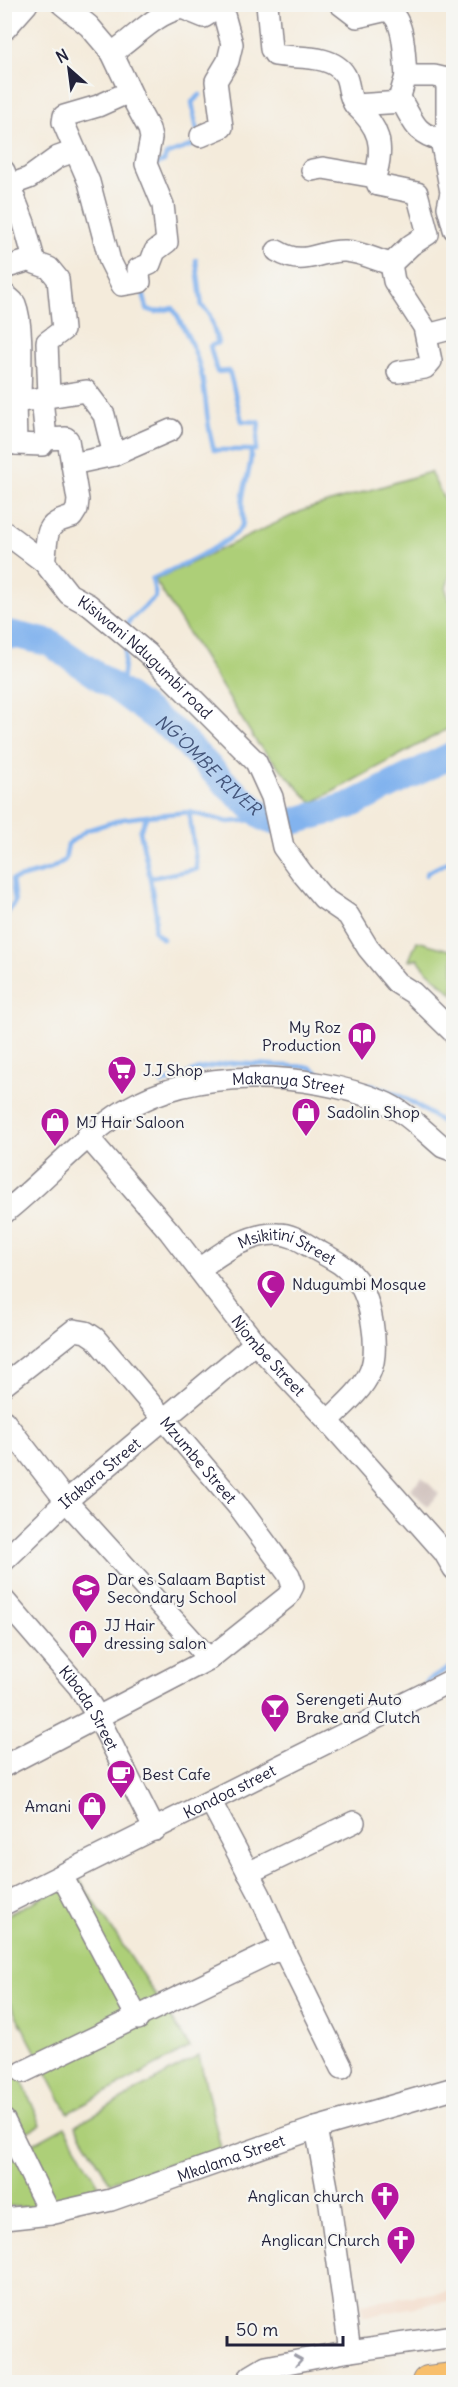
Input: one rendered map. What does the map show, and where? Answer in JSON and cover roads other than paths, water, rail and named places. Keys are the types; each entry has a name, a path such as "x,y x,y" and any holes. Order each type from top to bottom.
{"highway":[{"path":"428,2382 453,2379"}],"street":[{"path":"4,30 27,4"},
{"path":"62,4 89,26 112,53 132,94 149,129 151,138 147,152 147,172 163,204 168,232 166,242 155,251 150,264 138,269 140,282 127,285 118,283 88,182 64,128 64,116 98,106 124,93 132,94"},
{"path":"267,4 271,49 275,55 314,59 338,67 346,79 355,105 375,125 380,156 375,177 378,184 417,193 428,234 411,245 392,264"},
{"path":"340,4 357,17 387,10 393,14 400,30 406,76 400,96 402,102 423,135 441,140"},
{"path":"112,53 139,35 156,16 182,8 204,17 218,6 232,44 228,61 216,81 222,127 201,136"},
{"path":"406,76 434,76 447,79 447,127 441,140 451,192 453,229"},
{"path":"355,105 402,102"},
{"path":"4,294 14,302 18,318 21,367 13,402 10,440 42,445 46,439 46,342 63,330 61,298 58,279 54,273 35,263 8,178 29,178 57,157 75,151"},
{"path":"312,170 323,168 375,177"},
{"path":"277,251 287,257 302,260 348,251 392,264"},
{"path":"4,268 34,259"},
{"path":"392,264 394,281 411,310 421,321 427,335 430,366 398,372"},
{"path":"427,335 453,328"},
{"path":"13,402 82,390 89,392 104,415 113,442 114,455"},
{"path":"72,464 114,455 171,430"},
{"path":"44,561 52,523 72,517 77,509 72,464 66,438 46,439"},
{"name":"Kisiwani Ndugumbi road","path":"4,532 44,561 69,594 89,605 147,653 256,762 272,797 283,847 311,885 348,915 368,948 397,983 413,993 453,1033"},
{"name":"Makanya Street","path":"4,1213 87,1136 127,1109 183,1088 208,1082 267,1077 337,1088 383,1101 443,1147 453,1152"},
{"name":"Njombe Street","path":"87,1136 199,1269 255,1343 450,1552"},
{"name":"Msikitini Street","path":"199,1269 236,1245 255,1237 278,1234 297,1238 338,1261 357,1280 366,1298 375,1336 371,1371 358,1391 328,1421"},
{"name":"Mzumbe Street","path":"4,1386 74,1330 86,1332 95,1338 242,1511 290,1575 293,1586 288,1596 209,1659 4,1766"},
{"name":"Ifakara Street","path":"4,1561 66,1501 255,1343"},
{"path":"4,1421 66,1501 209,1659"},
{"name":"Kibada Street","path":"4,1599 79,1687 98,1717 155,1830"},
{"name":"Kondoa street","path":"4,1905 453,1678"},
{"path":"211,1802 248,1873 342,2068"},
{"path":"248,1873 354,1822"},
{"path":"62,1876 138,2019"},
{"path":"23,2072 138,2019 260,1956 274,1951 285,1952"},
{"name":"Mkalama Street","path":"4,2219 50,2214 111,2200 316,2128 453,2088"},
{"path":"4,2120 50,2214"},
{"path":"316,2128 330,2204 350,2351"},
{"path":"246,2382 266,2367 350,2351 453,2336"}],"waterway":[{"path":"197,130 192,102 200,95"},
{"path":"155,165 164,161 166,155 198,143"},
{"path":"127,628 128,622 156,596 152,579 217,546 230,538 243,523 243,496 251,450 256,450 259,422 242,421 230,374 228,371 217,372 210,346 218,343 209,313 202,306 196,260"},
{"path":"142,288 147,309 156,312 173,308 189,339 201,372 209,431 214,450 251,450"},
{"name":"NG'OMBE RIVER","path":"4,638 11,634 50,643 121,692 176,733 230,788 266,819 288,823 351,805 454,754"},
{"path":"121,692 126,645"},
{"path":"4,918 15,902 12,880 51,869 65,860 68,844 87,830 123,819 189,812 228,822 266,819"},
{"path":"163,939 154,931 156,914 150,878 197,869 189,812"},
{"path":"147,816 140,831 150,878"},
{"path":"426,875 454,859"},
{"path":"162,1084 199,1069 230,1063 310,1067 321,1075"},
{"path":"361,1084 397,1094 451,1129"},
{"path":"426,1682 454,1665"}],"place":[{"name":"My Roz Production","path":"362,1062"},
{"name":"J.J Shop","path":"122,1096"},
{"name":"Sadolin Shop","path":"306,1138"},
{"name":"MJ Hair Saloon","path":"55,1148"},
{"name":"Ndugumbi Mosque","path":"271,1310"},
{"name":"Dar es Salaam Baptist Secondary School","path":"86,1614"},
{"name":"JJ Hair dressing salon","path":"83,1660"},
{"name":"Serengeti Auto Brake and Clutch","path":"275,1734"},
{"name":"Best Cafe","path":"121,1800"},
{"name":"Amani","path":"92,1832"},
{"name":"Anglican church","path":"385,2222"},
{"name":"Anglican Church","path":"401,2266"}]}
